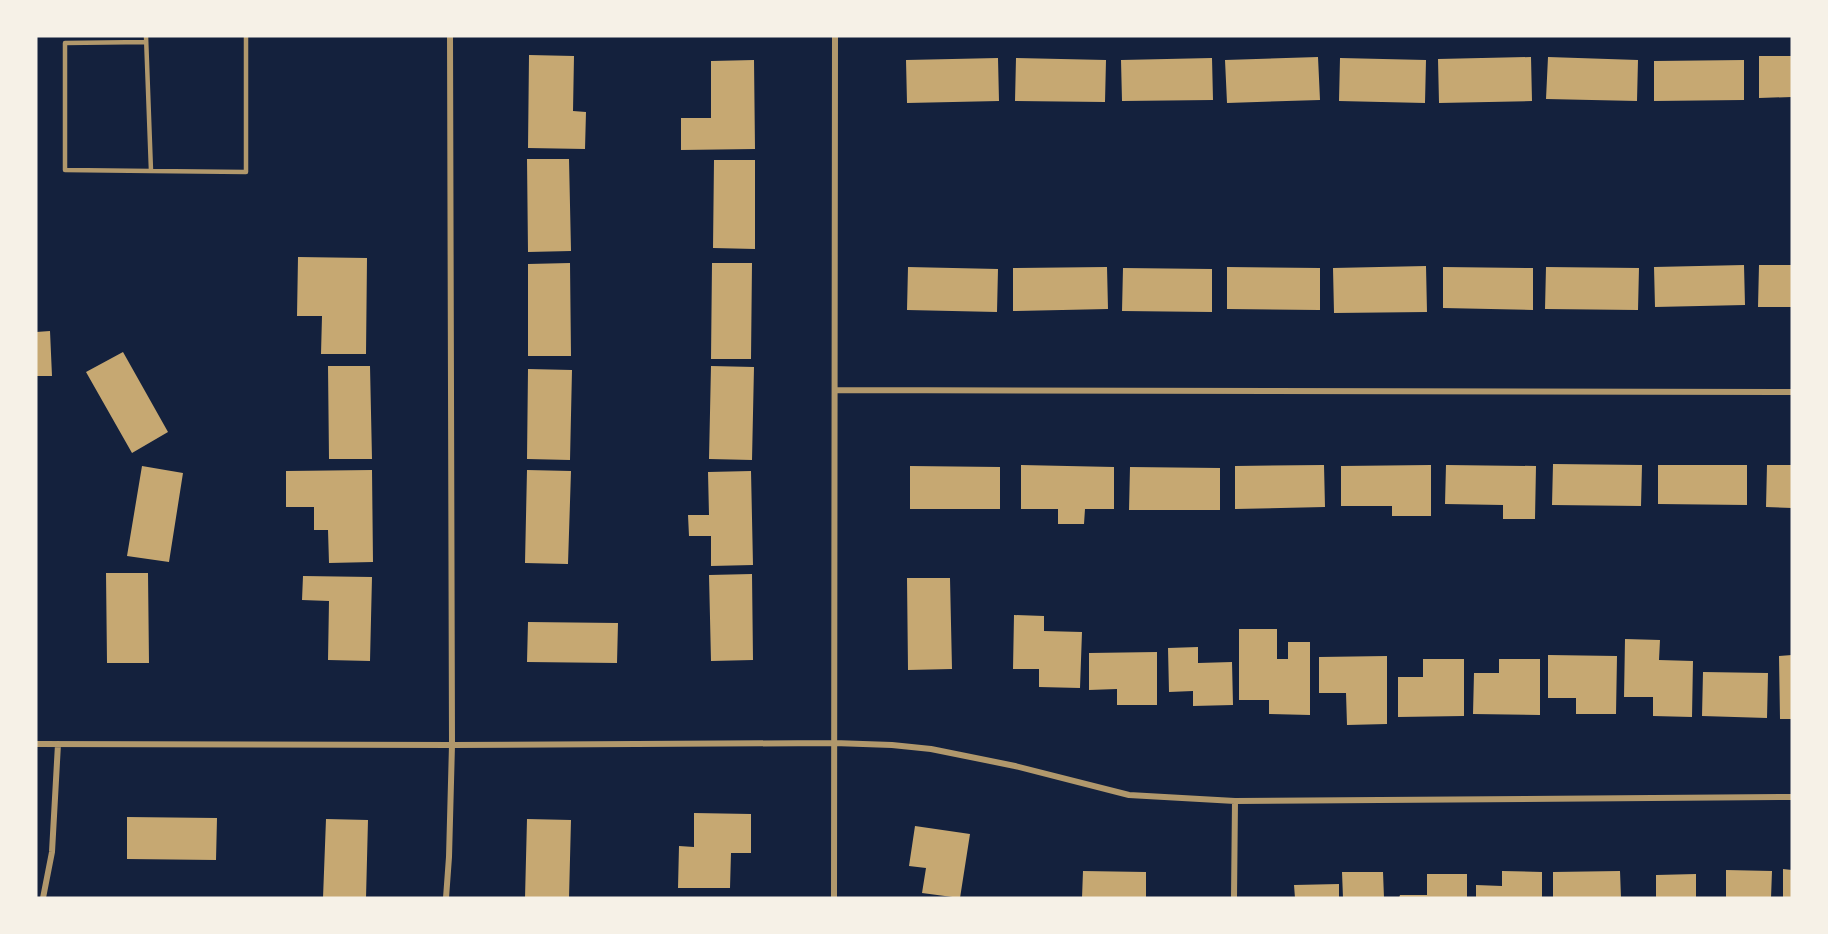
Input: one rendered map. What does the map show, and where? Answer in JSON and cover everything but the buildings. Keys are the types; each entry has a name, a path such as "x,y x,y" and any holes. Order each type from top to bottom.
{"street":[{"path":"446,898 452,745 450,36"},
{"path":"834,898 835,36"},
{"path":"835,390 1792,392"},
{"path":"36,744 834,743 931,749 1016,766 1129,795 1235,801 1792,797"},
{"path":"43,898 52,852 58,744"},
{"path":"1234,898 1235,801"}],"lane":[{"path":"151,171 146,39 65,43 65,170 151,171 246,172 246,36"}]}
